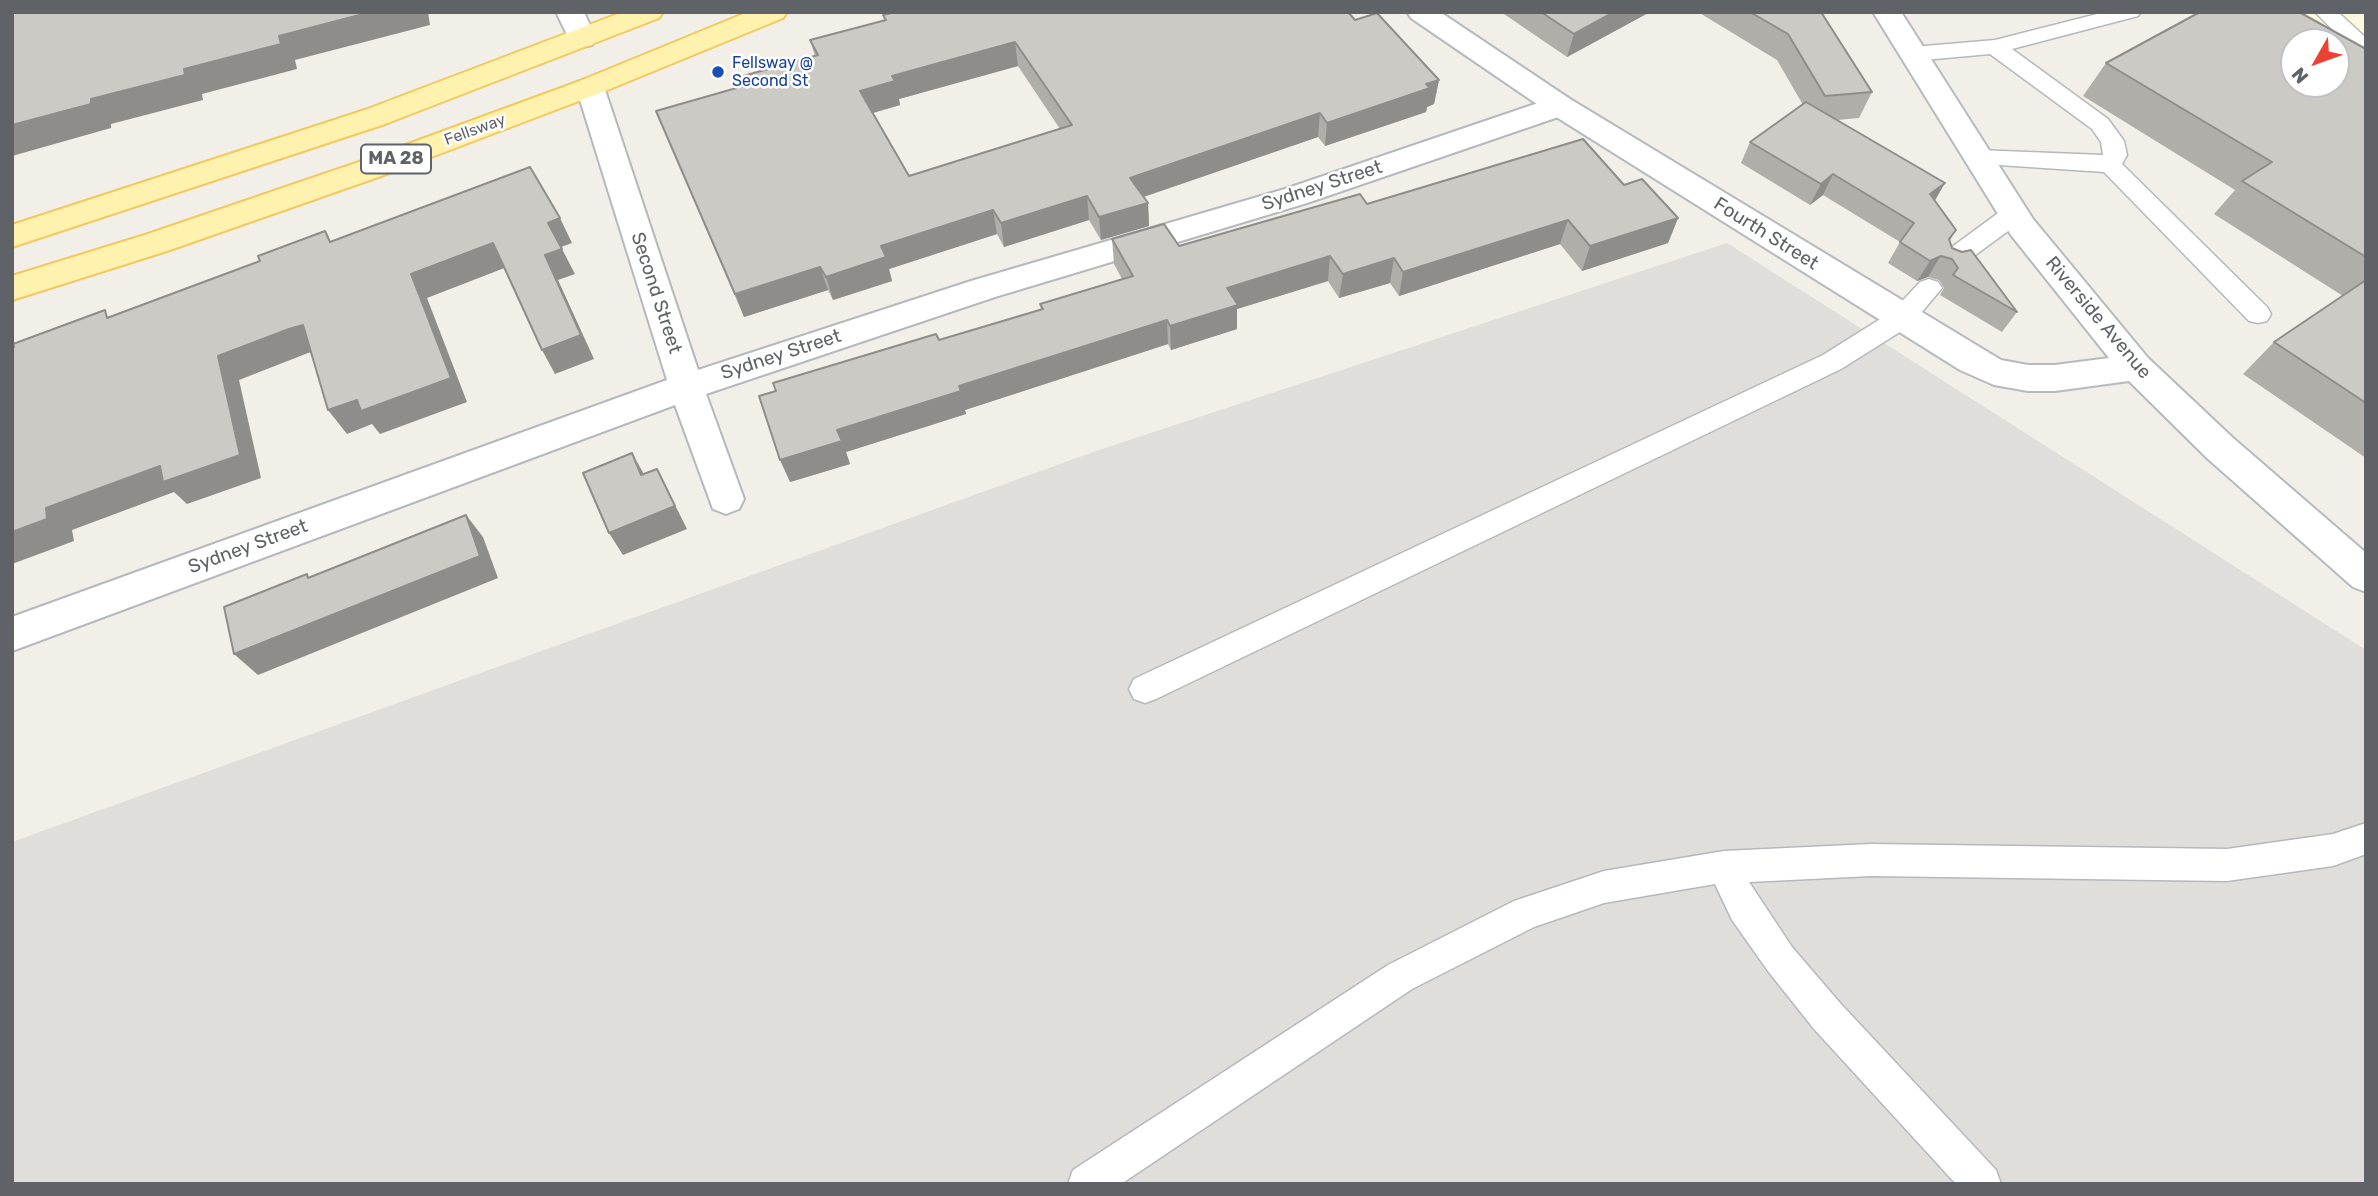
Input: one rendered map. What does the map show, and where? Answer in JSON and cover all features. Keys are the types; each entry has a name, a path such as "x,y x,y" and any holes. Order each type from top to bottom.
{"main road":[{"name":"MA 28","path":"12,236 375,117 649,12"},
{"name":"Fellsway","path":"12,288 156,243 373,168 590,87 773,12"}],"street":[{"path":"570,12 582,39"},
{"name":"Fourth Street","path":"1420,12 1560,106 1972,361 2011,376 2055,378 2136,367"},
{"name":"Riverside Avenue","path":"1887,12 1977,158 2066,285 2136,367 2220,448 2366,576"},
{"name":"Second Street","path":"590,87 686,387 726,499"},
{"name":"Sydney Street","path":"12,634 686,387 983,289 1296,196 1560,106"}],"lane":[{"path":"1913,54 1995,47 2131,12"},
{"path":"2325,12 2362,41"},
{"path":"1995,47 2101,124 2112,141 2115,155 2110,165"},
{"path":"1977,158 2110,165 2258,313"},
{"path":"1950,261 2014,214"},
{"path":"1145,689 1832,362 1902,318 1928,288"},
{"path":"1087,1184 1400,977 1526,913 1604,887 1724,867 1871,860 2227,865 2333,850 2366,838"},
{"path":"1724,867 1744,908 1780,960 1982,1184"}],"shaded area":[{"path":"2272,12 2366,12 2366,88 2350,63 2350,28 2306,28"},
{"path":"1727,243 2366,650 2366,1184 12,1184 12,842 1096,451"}],"building":[{"path":"12,12 371,12 279,36 281,44 184,69 185,75 91,99 91,104 12,125"},
{"path":"895,12 1348,12 1355,20 1377,13 1439,80 1426,84 1430,88 1327,123 1320,113 1130,178 1148,203 1099,217 1087,196 1001,223 993,210 881,246 886,257 826,277 820,267 735,294 656,111 747,85 743,76 818,55 810,40 886,20 883,15","holes":["1015,42 1072,125 909,176 860,91 895,81 892,76"]},
{"path":"1541,12 1614,12 1574,34"},
{"path":"1750,12 1821,12 1872,92 1825,96 1788,34"},
{"path":"2200,12 2299,12 2328,28 2280,28 2280,98 2350,98 2350,40 2366,49 2366,257 2242,181 2272,162 2106,63"},
{"path":"1806,102 1945,183 1930,194 1956,230 1949,239 1952,248 1962,252 1971,250 2017,312 1953,275 1958,268 1952,259 1941,256 1930,261 1900,242 1914,223 1833,174 1821,184 1750,142"},
{"path":"1583,139 1624,185 1642,179 1678,218 1590,246 1568,220 1403,272 1394,258 1343,274 1330,256 1227,288 1238,305 1170,326 1167,320 959,386 961,391 837,430 842,441 780,460 759,396 776,391 773,383 936,334 939,340 1043,309 1040,304 1133,276 1112,239 1164,224 1179,246 1360,194 1367,204"},
{"path":"530,167 560,218 548,223 562,249 545,255 581,335 542,350 493,243 411,274 451,378 361,411 357,400 328,410 303,325 289,329 218,356 240,455 163,482 160,466 46,508 47,519 12,532 13,344 105,310 107,318 260,261 258,256 325,231 330,242"},
{"path":"2366,280 2366,403 2274,342"},
{"path":"632,453 641,475 657,469 675,506 609,533 583,473"},
{"path":"466,515 480,556 234,654 224,607 307,574 308,578"}],"place":[{"name":"Fellsway @ Second St","path":"718,72"}]}
